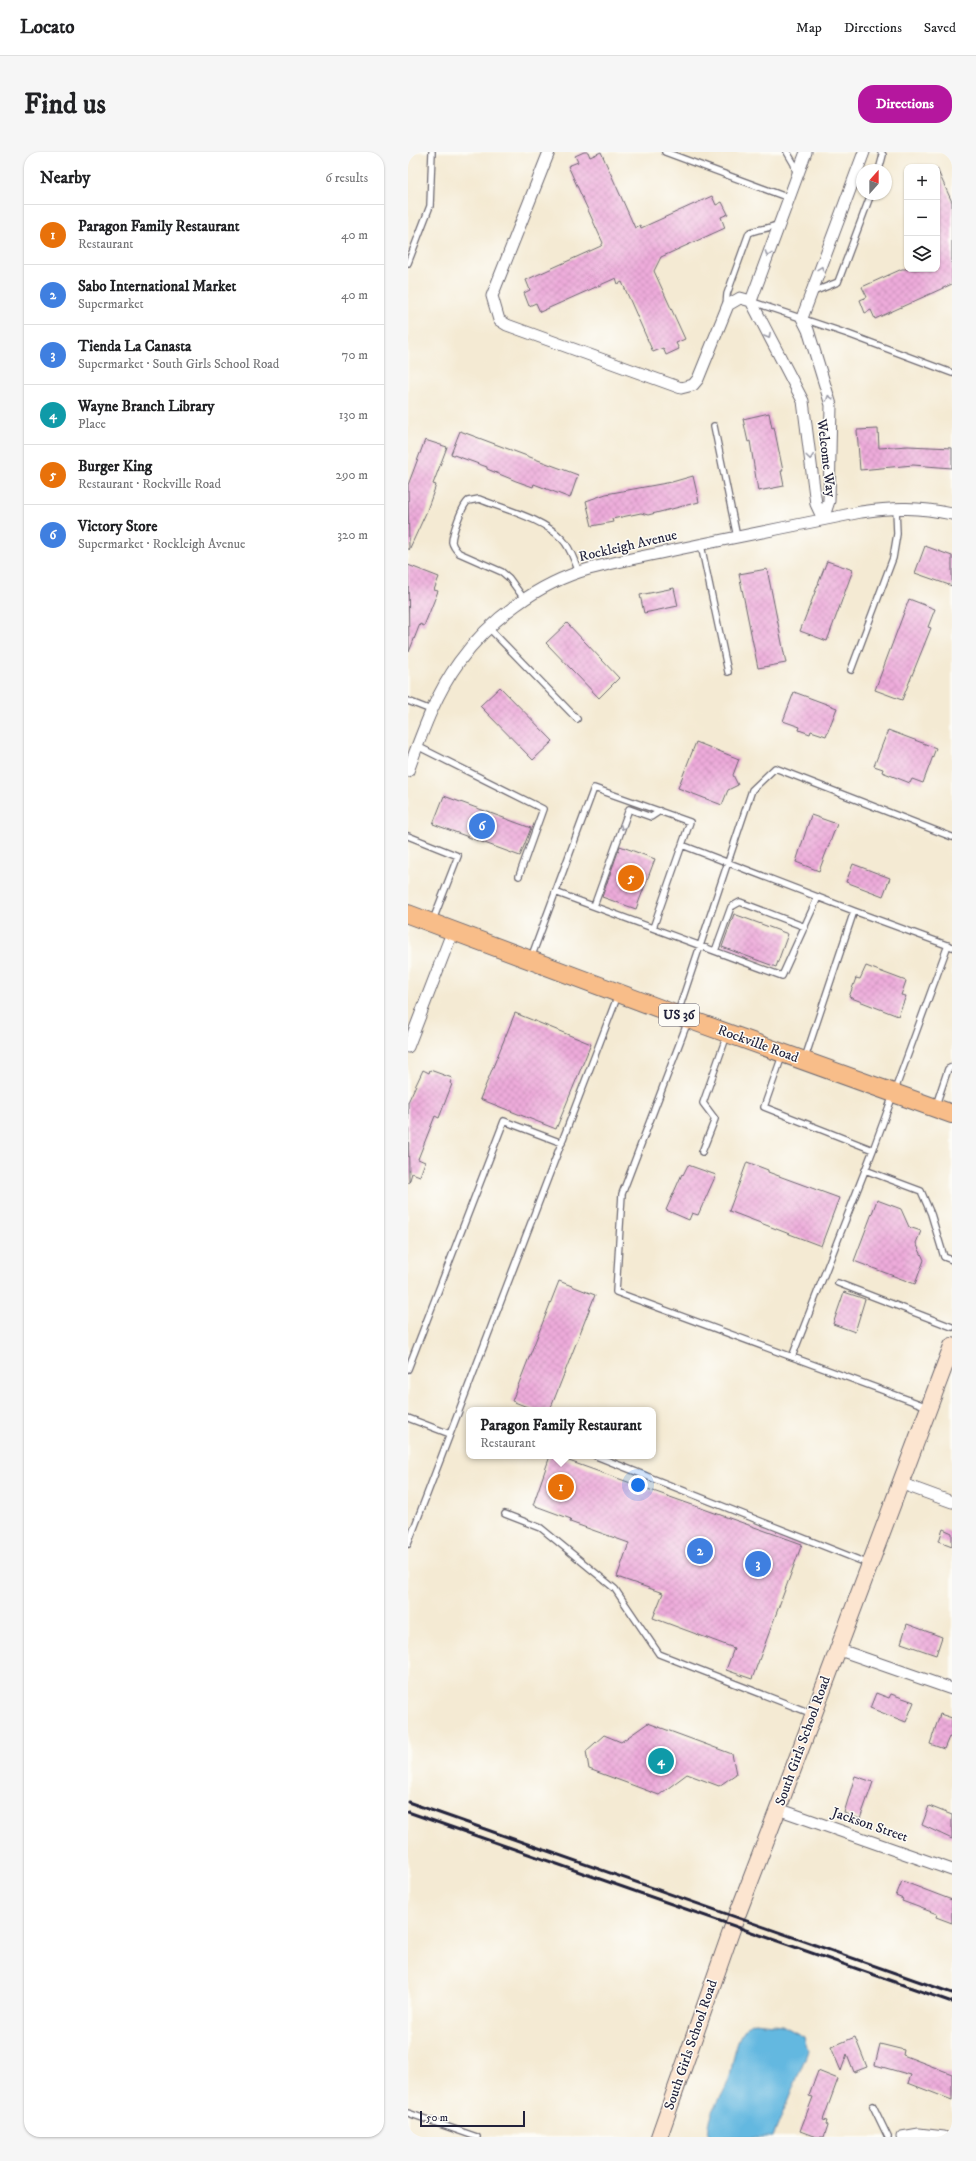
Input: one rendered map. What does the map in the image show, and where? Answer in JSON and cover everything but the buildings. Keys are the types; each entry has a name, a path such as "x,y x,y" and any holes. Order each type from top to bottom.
{"main road":[{"name":"Rockville Road","path":"408,914 683,1017 952,1114"},
{"name":"South Girls School Road","path":"659,2137 732,1926 778,1809 837,1649 930,1408 952,1346"}],"street":[{"path":"548,152 492,296 496,316 507,325 677,387 690,386 700,375 726,307 730,302 740,298 751,301 806,152"},
{"path":"802,318 864,152"},
{"name":"Welcome Way","path":"751,301 803,401 816,504 823,519"},
{"name":"Welcome Way","path":"802,318 808,330 831,405 829,502 823,519"},
{"name":"Rockleigh Avenue","path":"408,771 431,710 459,662 489,628 525,600 559,580 579,572 608,564 861,512 896,507 925,509 952,514"},
{"path":"408,1047 453,930"},
{"path":"900,1483 952,1502"},
{"path":"837,1649 952,1689"},
{"name":"Jackson Street","path":"778,1809 952,1870"},
{"path":"902,2137 919,2134 944,2137"}],"lane":[{"path":"408,263 430,206 432,152"},
{"path":"666,152 789,198"},
{"path":"787,152 794,164 797,176"},
{"path":"881,152 883,155 881,164"},
{"path":"812,294 838,282 869,200"},
{"path":"726,307 727,294 749,233 756,229 771,228 780,223"},
{"path":"751,301 952,373"},
{"path":"714,426 737,537"},
{"path":"525,600 509,578 502,572 455,550 452,542 453,536 464,507 468,501 479,499 546,526 563,540 572,554 579,572"},
{"path":"850,670 894,553 897,534 896,507"},
{"path":"701,545 728,672"},
{"path":"489,628 577,719"},
{"path":"408,701 431,710"},
{"path":"417,746 543,809 518,876"},
{"path":"930,1408 616,1292 622,1194 683,1017 700,945 752,790 775,768 952,837"},
{"path":"530,960 594,788 690,822 653,928"},
{"path":"594,906 629,809 652,817 660,811"},
{"path":"408,836 458,856 432,923"},
{"path":"682,845 950,946 895,1094 792,1357"},
{"path":"555,892 782,976 818,897"},
{"path":"714,951 731,907 740,902 804,927"},
{"path":"804,1060 854,911"},
{"path":"408,1544 619,993"},
{"path":"702,1152 715,1119 703,1103 727,1033"},
{"path":"783,1053 764,1107 873,1150"},
{"path":"935,1108 948,1068 952,1067"},
{"path":"408,1369 504,1121 562,1143"},
{"path":"865,1170 920,1191 931,1214 944,1257 952,1260"},
{"path":"838,1283 952,1327"},
{"path":"408,1418 450,1434"},
{"path":"604,1459 870,1564"},
{"path":"505,1514 541,1528 615,1589 659,1654 813,1714"},
{"path":"873,2106 888,2137"},
{"path":"408,2113 477,2137"}],"water":[{"path":"755,2022 782,2025 804,2037 808,2051 773,2137 709,2137 712,2114 729,2079 739,2039 748,2026"}],"railway":[{"path":"408,1802 952,1993"},
{"path":"408,1812 952,2002"}],"place":[{"name":"Victory Store","path":"482,826"},
{"name":"Burger King","path":"631,878"},
{"name":"Paragon Family Restaurant","path":"561,1487"},
{"name":"Sabo International Market","path":"700,1551"},
{"name":"Tienda La Canasta","path":"758,1564"},
{"name":"Wayne Branch Library","path":"661,1761"}]}
